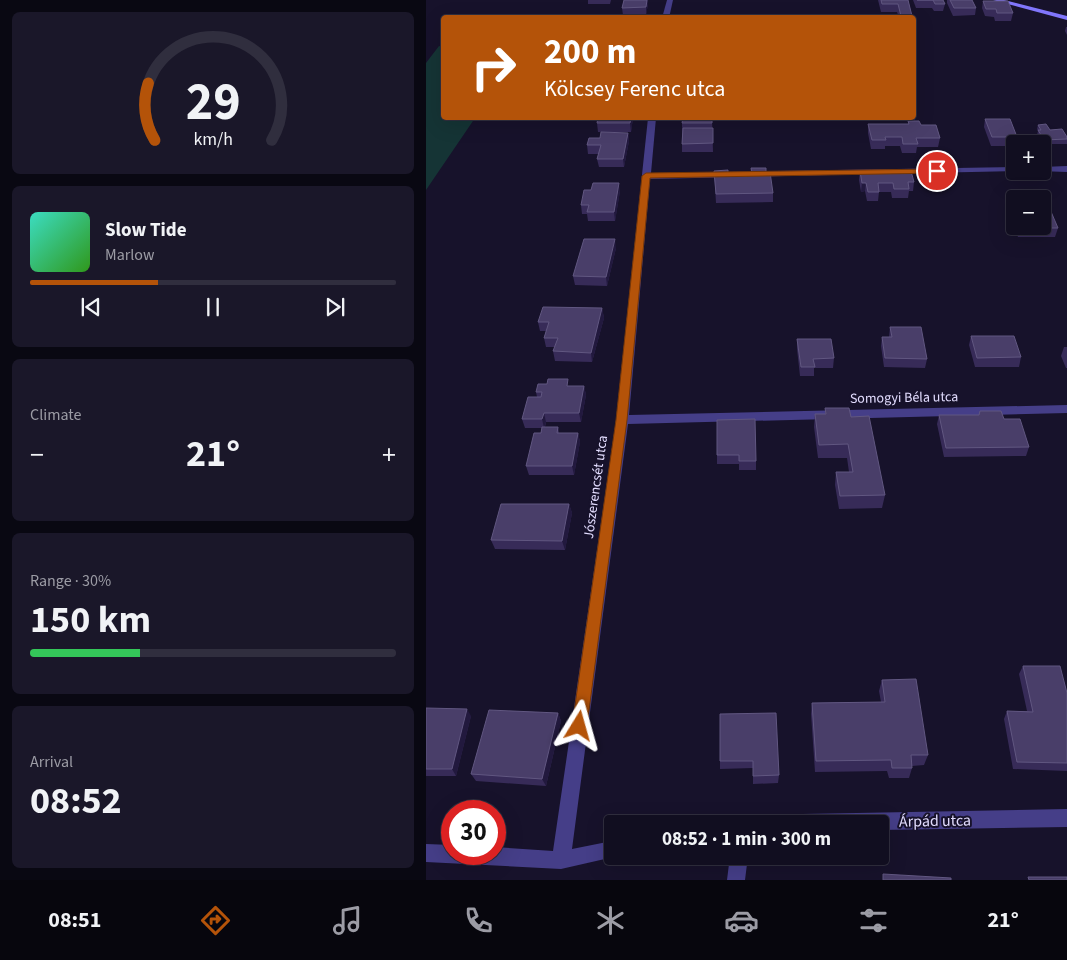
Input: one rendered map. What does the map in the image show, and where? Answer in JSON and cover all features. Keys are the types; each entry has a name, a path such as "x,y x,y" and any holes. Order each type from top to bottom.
{"main road":[{"path":"996,0 1067,18"}],"street":[{"path":"666,15 670,0"},
{"name":"Jószerencsét utca","path":"561,860 622,420 652,120"},
{"path":"1051,170 1067,169"},
{"path":"646,176 1006,170"},
{"name":"Somogyi Béla utca","path":"622,420 1067,409"},
{"name":"Árpád utca","path":"889,821 1067,818"},
{"path":"426,852 561,860 604,852"},
{"path":"736,880 738,865"}],"green space":[{"path":"439,46 441,46 441,120 474,120 426,190 426,63"}],"building":[{"path":"624,0 647,0 646,7 622,8"},
{"path":"881,0 908,0 912,15 901,15 898,4 882,4"},
{"path":"933,0 943,0 945,4 935,4"},
{"path":"950,0 972,0 976,8 954,8"},
{"path":"983,1 1008,1 1013,13 997,13 996,9 986,9"},
{"path":"985,119 1010,119 1016,135 992,137"},
{"path":"598,120 631,120 630,123 597,123"},
{"path":"683,120 712,120 712,123 682,123"},
{"path":"908,121 919,121 921,125 936,125 940,138 916,138 918,144 903,144 902,137 885,137 886,140 872,140 868,124 909,124"},
{"path":"1046,124 1050,130 1062,129 1067,139 1051,140 1051,135 1041,135 1038,125"},
{"path":"683,128 713,128 713,143 682,144"},
{"path":"601,132 628,133 623,159 597,159 601,145 587,145 589,138 600,138"},
{"path":"751,168 766,168 766,173 770,172 773,193 716,194 714,171 728,170 728,175 752,174"},
{"path":"860,171 911,171 914,182 908,182 909,189 894,189 893,183 878,183 879,192 868,192 866,183 862,183"},
{"path":"593,183 619,183 614,212 587,212 589,205 581,205 584,190 591,190"},
{"path":"1051,212 1058,228 1051,228"},
{"path":"584,239 615,239 606,277 573,276"},
{"path":"543,307 602,308 591,353 553,351 558,338 544,338 549,322 538,322"},
{"path":"890,327 921,327 927,359 885,358 882,337 892,337"},
{"path":"971,336 1014,336 1021,357 977,358"},
{"path":"797,339 831,339 834,358 813,359 815,367 801,367"},
{"path":"548,379 568,379 567,386 584,386 579,413 544,413 542,419 522,419 528,397 541,397 542,392 536,392 538,384 547,384"},
{"path":"825,408 849,408 851,417 869,416 885,495 840,496 836,472 853,472 848,444 819,445 815,414 826,414"},
{"path":"980,411 1001,411 1004,419 1020,419 1029,447 946,448 939,415 979,415"},
{"path":"755,419 756,461 739,461 739,455 717,455 717,420"},
{"path":"542,427 558,427 557,433 578,433 572,466 526,466 534,433 541,433"},
{"path":"501,504 569,504 562,541 491,540"},
{"path":"1023,666 1060,666 1067,693 1067,763 1017,762 1007,711 1033,712"},
{"path":"916,679 928,755 911,755 912,768 892,768 891,760 816,761 812,703 885,702 882,680"},
{"path":"426,708 467,709 452,769 426,769"},
{"path":"489,710 558,713 542,779 471,774"},
{"path":"776,713 779,775 753,776 753,761 720,761 720,714"},
{"path":"883,874 951,878 951,880 883,880"},
{"path":"1028,877 1067,877 1067,880 1029,880"}],"route":[{"path":"579,726 622,420 646,176 937,171"}]}
